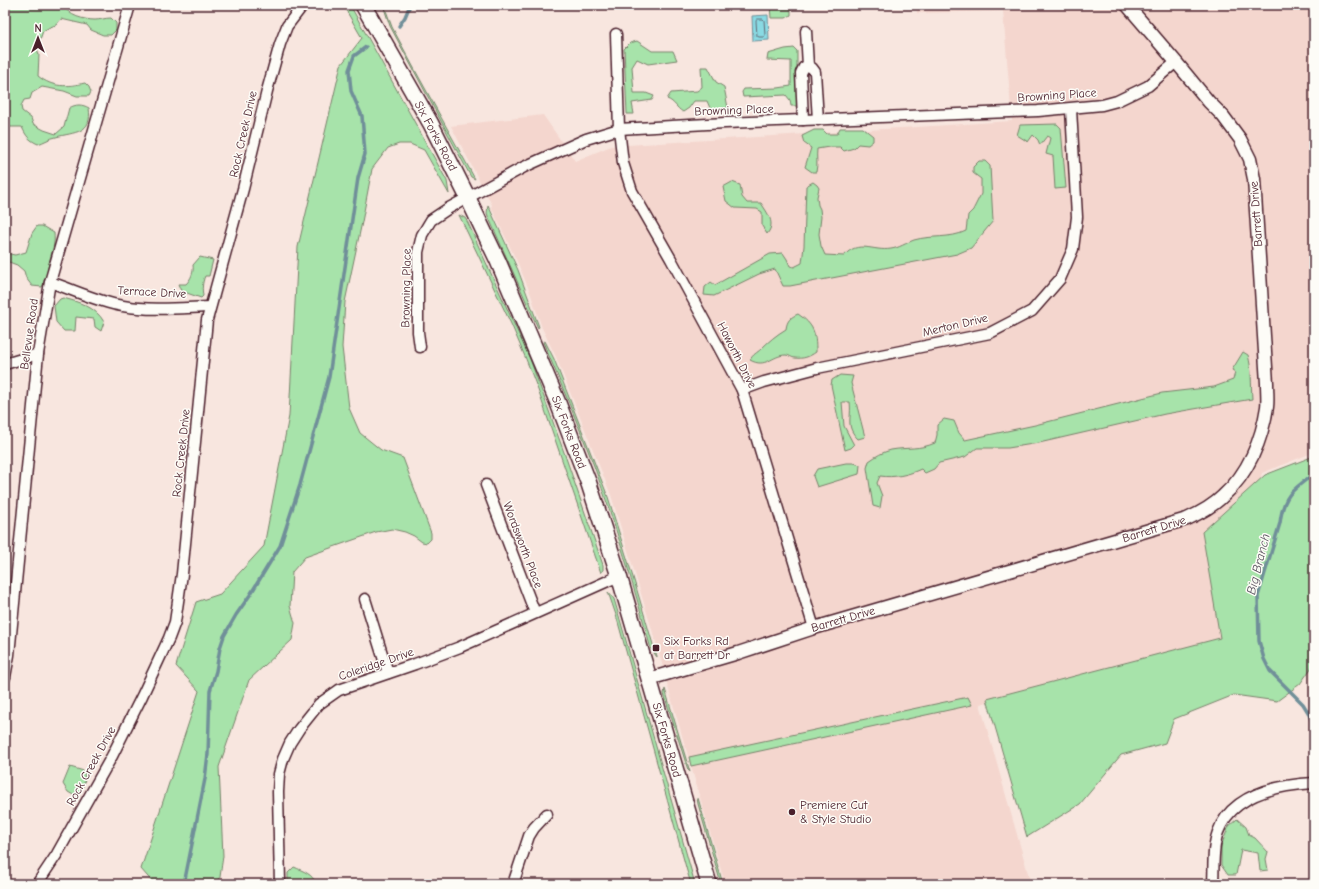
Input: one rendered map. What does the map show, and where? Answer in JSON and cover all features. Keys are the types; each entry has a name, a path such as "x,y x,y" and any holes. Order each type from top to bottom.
{"main road":[{"name":"Six Forks Road","path":"363,5 431,124 468,198 498,261 558,402 619,576 709,884"}],"street":[{"name":"Bellevue Road","path":"5,677 9,655 38,354 50,282 130,5"},
{"name":"Rock Creek Drive","path":"37,884 57,854 112,756 146,688 175,622 182,574 205,334 210,307 243,189 280,44 288,26 303,5"},
{"name":"Barrett Drive","path":"649,679 738,653 814,628 1187,519 1202,512 1224,496 1246,469 1258,441 1267,407 1267,383 1254,179 1250,159 1240,139 1223,116 1209,102 1127,5"},
{"path":"806,31 808,66"},
{"name":"Haworth Drive","path":"616,34 619,129 622,163 632,191 671,259 742,390 814,628"},
{"name":"Browning Place","path":"420,347 418,332 417,261 419,243 422,235 432,220 449,208 524,167 586,140 619,129 1071,109 1102,105 1118,101 1148,86 1176,62"},
{"path":"808,66 815,72 818,120"},
{"path":"803,120 800,73 808,66"},
{"name":"Merton Drive","path":"742,390 764,382 817,368 990,332 1032,311 1060,279 1073,249 1077,217 1071,109"},
{"name":"Terrace Drive","path":"50,282 107,303 124,306 143,308 210,307"},
{"path":"5,364 38,354"},
{"name":"Wordsworth Place","path":"486,486 535,613"},
{"name":"Coleridge Drive","path":"280,884 279,774 283,759 290,743 319,704 339,690 444,654 619,576"},
{"path":"365,599 388,673"},
{"path":"1213,884 1214,847 1218,832 1225,819 1235,807 1249,797 1288,786 1314,784"},
{"path":"513,884 529,836 547,814"}],"shaded area":[{"path":"916,5 1314,5 1314,452 1262,473 1228,621 1233,662 999,699 980,704 1031,884 725,884 660,656 611,495 556,357 542,328 530,292 519,266 491,207 492,205 451,126 543,115 575,161 611,146 1012,121 1003,11 917,13"}],"green space":[{"path":"5,5 64,5 72,15 77,17 95,20 111,18 116,23 116,30 111,35 103,35 91,30 87,25 61,19 56,25 43,31 37,48 39,55 38,76 49,83 60,86 85,83 91,92 89,96 77,96 64,91 42,87 32,93 30,99 24,100 21,106 22,111 31,118 33,124 56,134 64,127 69,108 77,105 84,106 89,108 89,117 88,123 81,130 38,144 28,137 22,127 6,127 5,130"},
{"path":"343,5 350,5 447,181 449,194 424,150 410,144 399,144 388,148 372,169 345,302 342,347 349,408 360,433 381,450 403,458 431,533 431,539 427,543 422,542 405,532 392,529 376,532 305,557 292,572 290,606 295,623 292,640 249,680 219,767 223,856 219,884 154,884 141,869 199,691 176,666 196,602 220,594 264,546 289,416 298,247 341,65 362,38"},
{"path":"383,5 392,27 475,179 471,177 390,26"},
{"path":"770,5 788,5 791,9 791,15 786,18 771,18"},
{"path":"637,41 652,51 673,51 677,60 648,64 637,59 632,67 634,93 646,93 654,96 652,100 632,103 634,114 627,114 624,49 630,43"},
{"path":"794,48 797,51 797,106 791,106 790,100 786,95 743,97 742,92 744,89 791,86 791,61 767,60 768,54"},
{"path":"701,67 708,67 716,82 724,87 728,108 719,110 710,108 707,101 694,101 689,108 683,112 667,99 671,93 697,91 702,87"},
{"path":"1057,124 1061,128 1066,188 1055,189 1053,156 1046,154 1050,138 1047,136 1040,145 1038,140 1033,135 1028,142 1017,135 1020,125"},
{"path":"840,128 863,128 873,136 873,141 868,145 858,144 854,148 844,151 840,147 817,149 816,172 812,172 805,167 811,148 804,143 802,136 814,130 823,130 827,134 837,134"},
{"path":"5,153 9,159 9,169 5,179"},
{"path":"979,161 985,161 990,166 993,221 971,248 957,254 790,286 783,286 775,269 759,274 714,296 704,295 705,287 711,282 715,285 770,254 783,253 790,266 794,267 802,263 806,186 813,182 819,188 817,197 821,217 819,234 821,246 825,255 844,256 849,251 860,247 891,249 900,247 914,240 954,235 966,231 968,215 973,210 981,194 981,179 973,173 973,167"},
{"path":"732,182 740,185 742,197 747,203 761,203 771,222 770,230 767,234 762,226 762,212 757,209 735,208 726,201 723,187"},
{"path":"488,205 518,270 538,324 538,328 488,216"},
{"path":"459,215 465,218 468,223 530,359 603,565 603,570 601,573 526,359 512,326"},
{"path":"37,226 42,226 54,233 53,249 42,287 32,286 26,278 24,271 17,265 9,262 5,263 5,253 15,255 26,252 32,233"},
{"path":"200,257 213,260 209,276 205,276 204,279 202,286 203,296 201,298 181,291 178,284 186,284 188,282 193,273 193,265"},
{"path":"63,298 81,303 96,312 104,322 101,331 95,327 94,319 76,317 75,331 64,331 56,322 54,306 60,299"},
{"path":"798,314 808,322 813,330 815,335 816,352 801,358 794,358 786,355 760,363 750,360 770,341 786,329 787,323 790,319"},
{"path":"545,341 554,359 608,497 657,657 651,649 610,511 576,419 543,342"},
{"path":"1243,352 1248,355 1249,360 1252,399 1165,414 1039,443 1008,448 977,448 965,457 939,463 934,469 925,473 921,469 901,476 880,476 877,483 882,496 880,508 873,506 867,468 869,461 880,454 891,450 919,448 935,443 937,425 944,419 954,421 959,433 965,440 1035,425 1162,393 1214,387 1233,380 1235,372 1232,370"},
{"path":"840,375 853,376 851,383 865,437 858,439 854,434 850,426 850,402 842,402 844,426 854,445 845,450 831,385 832,380"},
{"path":"1314,456 1314,664 1300,684 1277,701 1234,695 1174,719 1165,743 1121,755 1080,804 1027,837 987,699 1220,638 1202,532 1265,475"},
{"path":"846,463 860,465 859,474 817,487 813,476 817,469"},
{"path":"608,592 614,599 695,884 691,884 687,871 616,615"},
{"path":"665,689 690,772 688,770 664,694"},
{"path":"968,697 972,705 691,766 689,757"},
{"path":"70,767 84,771 84,785 75,796 68,792 63,784"},
{"path":"698,798 723,884 721,884"},
{"path":"1237,819 1246,827 1249,835 1255,838 1268,852 1266,859 1268,870 1260,871 1258,853 1241,850 1236,875 1228,875 1221,865 1221,846 1229,826"},
{"path":"294,867 310,875 316,884 288,884 288,873"}],"water":[{"path":"768,15 769,40 753,41 752,16"}],"waterway":[{"path":"399,26 410,5"},
{"path":"184,884 205,779 208,754 210,691 216,671 220,648 224,636 236,615 280,546 300,485 329,377 358,178 365,154 362,116 351,91 349,70 354,56 366,47"},
{"name":"Big Branch","path":"1314,474 1300,484 1287,499 1281,513 1280,523 1258,596 1259,641 1264,659 1270,671 1303,704 1314,726"}],"place":[{"name":"Six Forks Rd at Barrett Dr","path":"656,648"},
{"name":"Premiere Cut & Style Studio","path":"792,812"}]}
